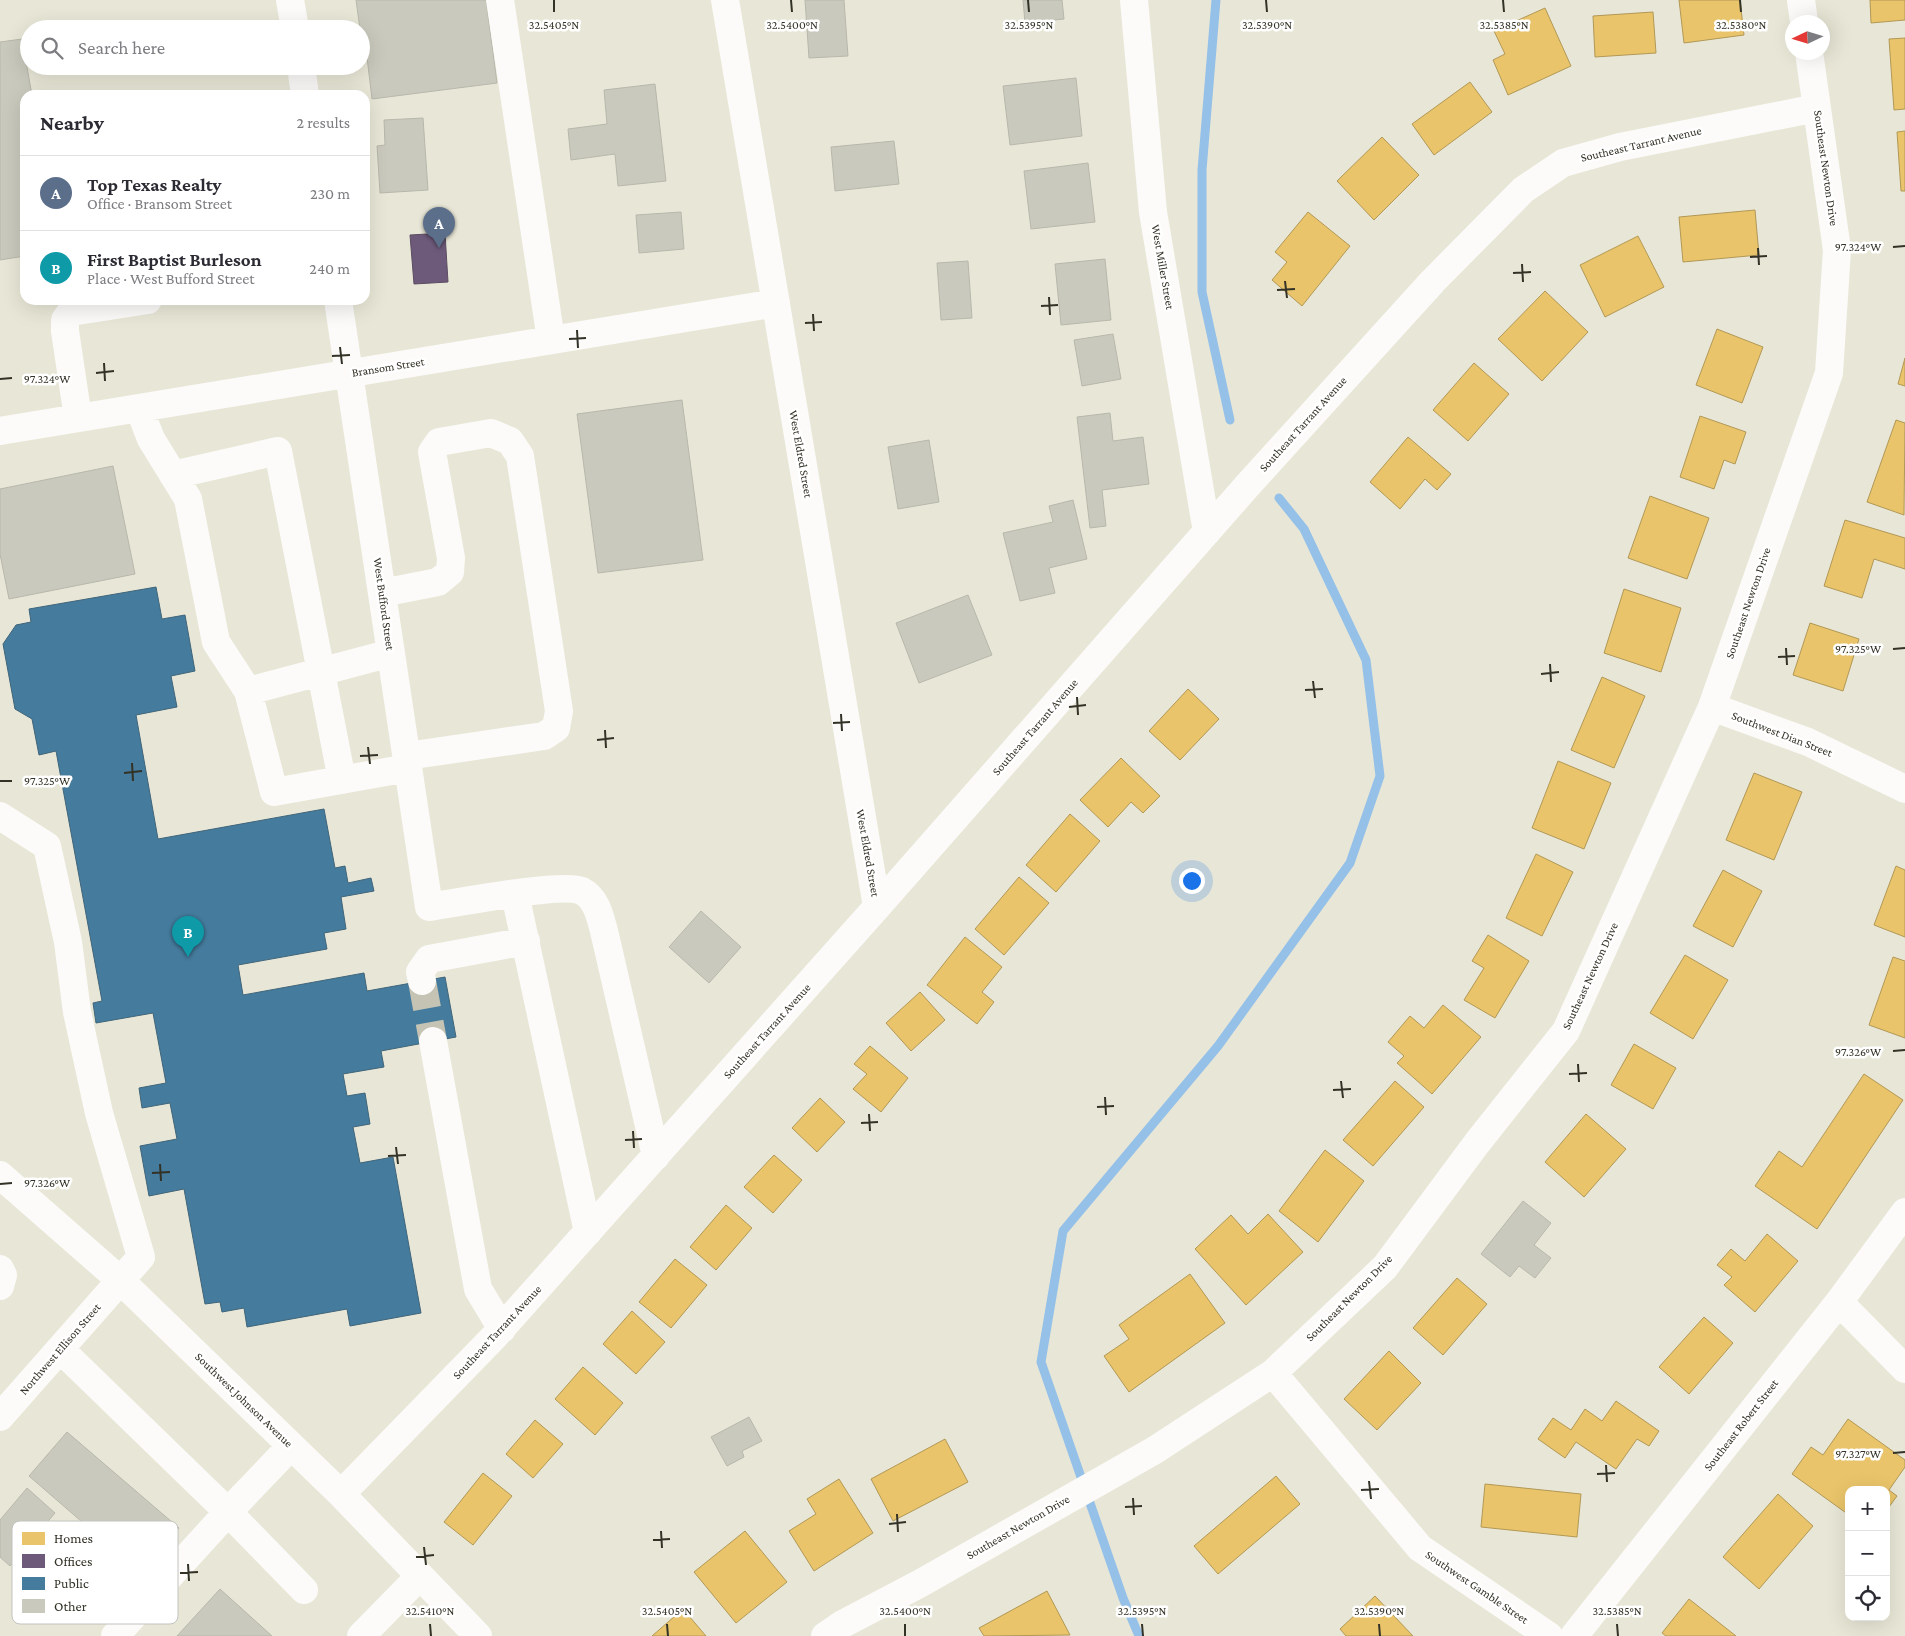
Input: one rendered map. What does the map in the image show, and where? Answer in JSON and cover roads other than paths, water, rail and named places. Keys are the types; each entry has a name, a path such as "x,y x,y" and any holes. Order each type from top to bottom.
{"street":[{"path":"290,0 293,20"},
{"path":"500,0 551,340"},
{"name":"West Eldred Street","path":"725,0 877,907"},
{"name":"West Miller Street","path":"1134,0 1153,212 1207,532"},
{"path":"1801,0 1803,15"},
{"name":"Southeast Newton Drive","path":"825,1636 1155,1450 1273,1373 1385,1267 1477,1143 1566,1031 1712,707 1829,373 1837,250 1810,60"},
{"path":"302,75 304,90"},
{"name":"Southeast Tarrant Avenue","path":"341,1494 502,1328 877,907 1207,532 1434,281 1522,190 1563,162 1620,146 1817,108"},
{"name":"Bransom Street","path":"0,431 776,303"},
{"path":"78,418 65,320 71,312 116,305"},
{"name":"West Bufford Street","path":"339,305 429,907 516,894"},
{"path":"139,408 151,439 188,499 216,642 248,691 274,792 342,780 408,762 544,736 556,728 559,711 520,456 510,441 491,433 439,442 432,452 451,558 450,572 438,582 382,593"},
{"path":"173,474 278,451 342,780"},
{"path":"248,691 391,654"},
{"name":"Southwest Dian Street","path":"1712,707 1808,742 1905,788"},
{"name":"Northwest Ellison Street","path":"0,816 47,846 68,942 78,1012 99,1113 141,1257 0,1417"},
{"path":"588,1232 516,894 560,888 582,891 596,904 604,930 656,1156"},
{"path":"422,981 420,972 429,959 526,941"},
{"path":"433,1041 478,1289 502,1328"},
{"name":"Southwest Johnson Avenue","path":"0,1175 120,1280 341,1494 478,1636"},
{"name":"Southeast Robert Street","path":"1574,1636 1839,1302 1905,1212"},
{"path":"0,1269 3,1275 0,1286"},
{"path":"1839,1302 1905,1368"},
{"path":"60,1349 228,1512 304,1590"},
{"name":"Southwest Gamble Street","path":"1273,1373 1420,1548 1549,1636"},
{"path":"178,1567 291,1446"},
{"path":"361,1636 420,1576"},
{"path":"115,1636 126,1624"}],"waterway":[{"path":"1216,0 1202,170 1202,292 1230,420"},
{"path":"1139,1636 1123,1598 1041,1362 1063,1231 1218,1046 1350,863 1380,776 1366,660 1304,529 1279,498"}],"tunnel":[{"path":"422,981 433,1041"}],"place":[{"name":"Top Texas Realty","path":"439,248"},
{"name":"First Baptist Burleson","path":"188,957"}]}
